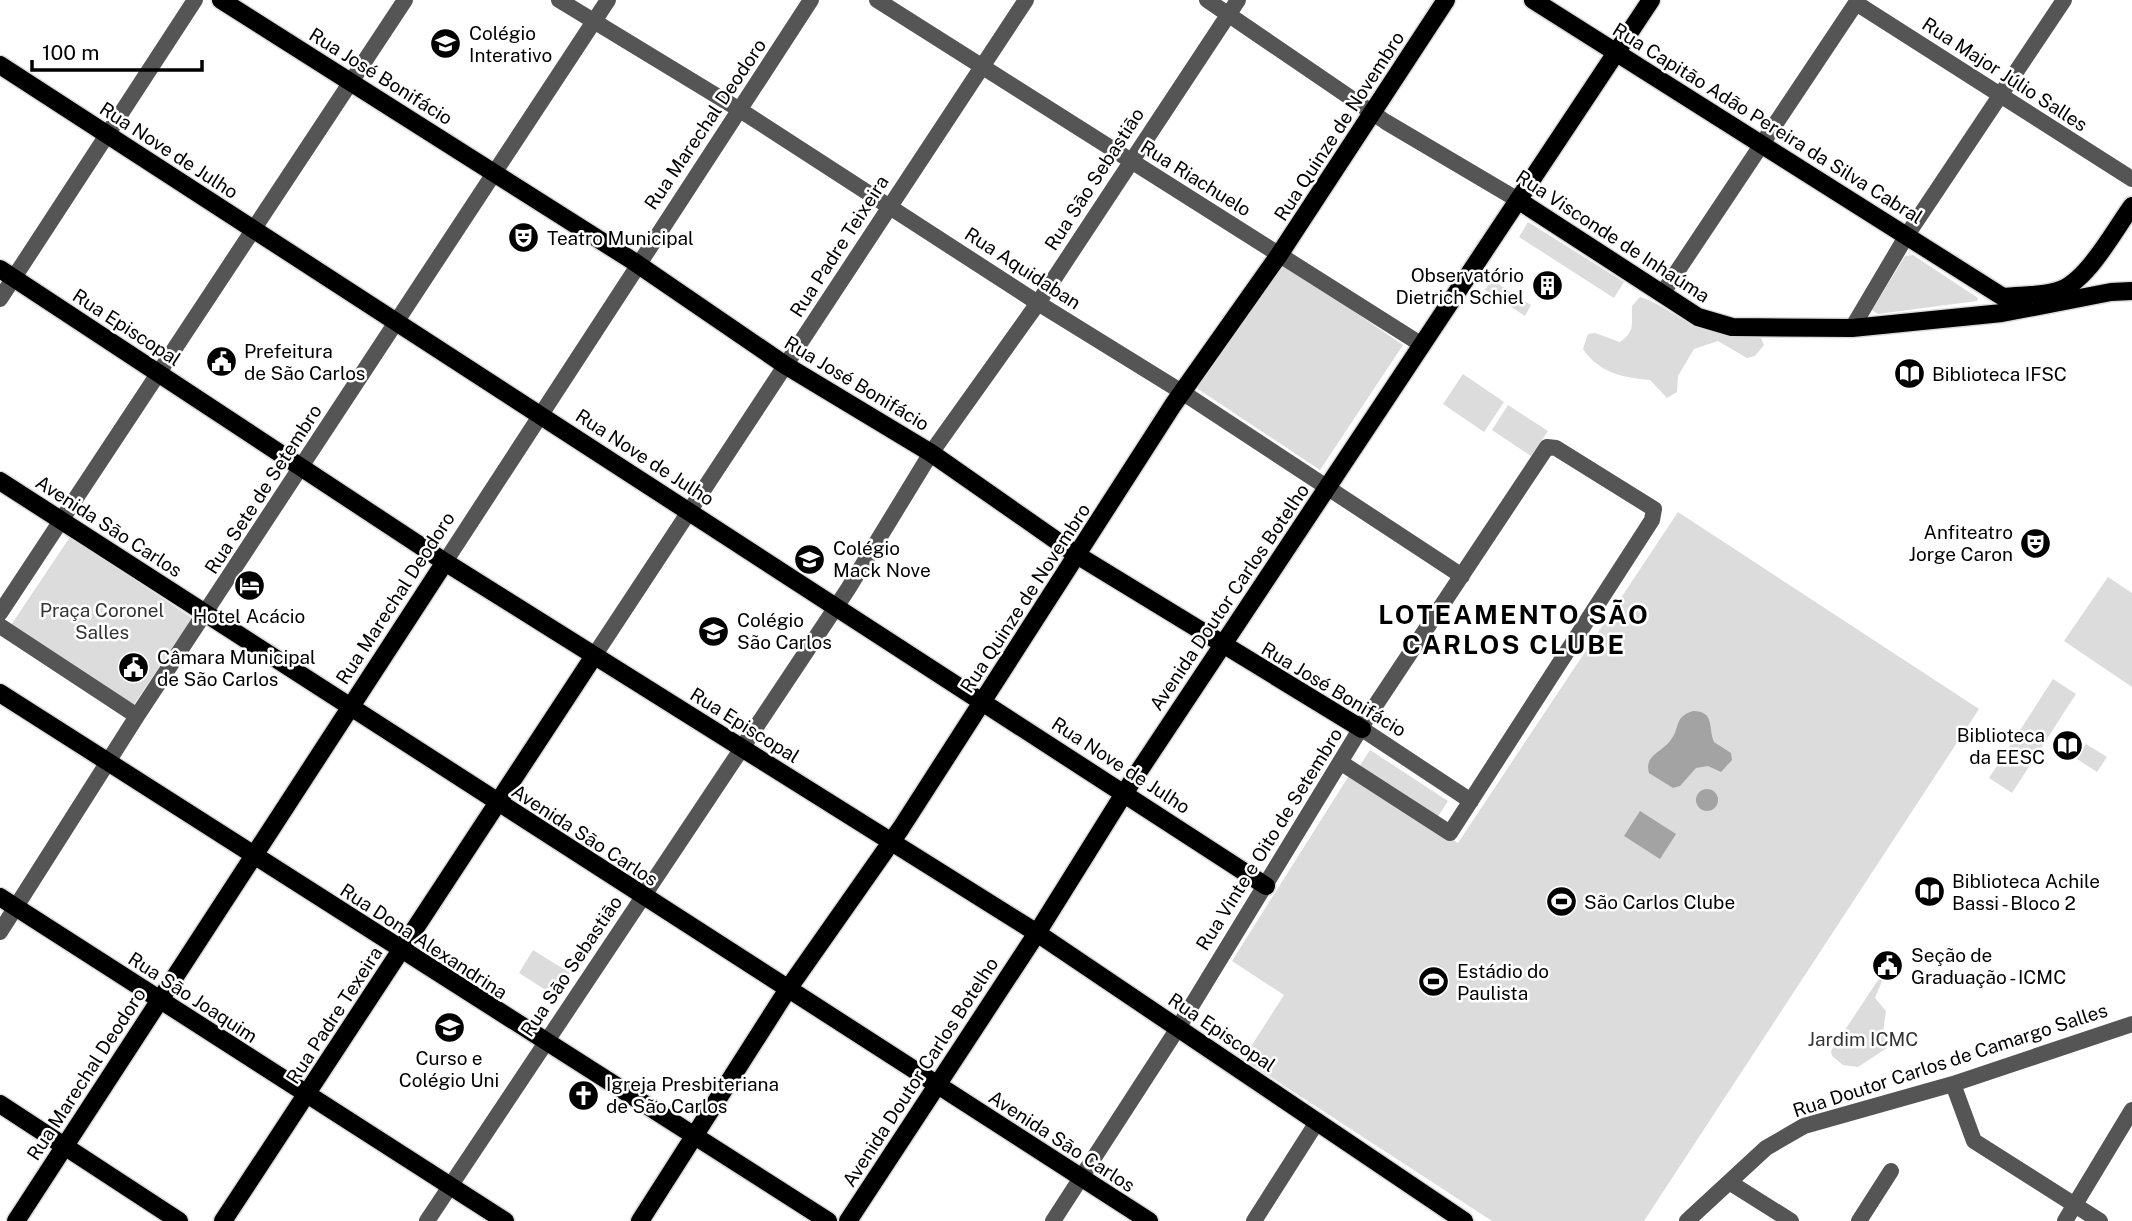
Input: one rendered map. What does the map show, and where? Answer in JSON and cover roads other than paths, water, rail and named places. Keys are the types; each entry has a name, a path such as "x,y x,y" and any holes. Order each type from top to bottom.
{"main road":[{"name":"Rua José Bonifácio","path":"221,0 637,263 785,365 931,453 1077,555 1222,646 1362,729"},
{"name":"Rua Quinze de Novembro","path":"640,1221 788,989 892,841 1182,391 1279,255 1446,0"},
{"name":"Rua Capitão Adão Pereira da Silva Cabral","path":"1533,0 1907,235 1980,284 2003,305"},
{"name":"Avenida Doutor Carlos Botelho","path":"848,1221 1037,933 1125,792 1651,0"},
{"name":"Rua Nove de Julho","path":"0,65 836,607 984,700 1266,886"},
{"name":"Rua Visconde de Inhaúma","path":"1518,200 1698,317 1732,327 1852,328 2003,305 2080,300 2111,292 2132,291"},
{"path":"2003,305 2059,291 2082,274 2132,206"},
{"path":"2096,256 2096,273 2111,292"},
{"name":"Rua Episcopal","path":"7,274 445,562 1037,933 1459,1220"},
{"name":"Avenida São Carlos","path":"0,481 1149,1221"},
{"name":"Rua Marechal Deodoro","path":"16,1221 445,562"},
{"name":"Rua Padre Texeira","path":"223,1221 495,802 594,656"},
{"name":"Rua Dona Alexandrina","path":"0,693 828,1221"},
{"name":"Rua São Joaquim","path":"0,897 158,1001 505,1221"},
{"path":"0,1104 180,1221"}],"street":[{"path":"0,299 7,274 107,135 195,0"},
{"path":"0,613 157,371 405,0"},
{"name":"Rua Aquidaban","path":"559,0 740,110 1038,303 1182,391 1462,576"},
{"name":"Rua Sete de Setembro","path":"0,932 138,716 608,0"},
{"name":"Rua Marechal Deodoro","path":"445,562 637,263 811,0"},
{"name":"Rua Riachuelo","path":"877,0 1422,345"},
{"name":"Rua Padre Teixeira","path":"594,656 1026,0"},
{"name":"Rua Visconde de Inhaúma","path":"1206,0 1373,113 1518,200"},
{"name":"Rua São Sebastião","path":"427,1221 836,607 931,453 1038,303 1238,0"},
{"path":"1852,328 1907,235 2064,0"},
{"path":"1662,294 1857,2"},
{"name":"Rua Major Júlio Salles","path":"1857,2 2132,179"},
{"name":"Rua Vinte e Oito de Setembro","path":"1054,1221 1178,1028 1340,762 1547,447 1556,448 1654,509 1652,520 1471,801"},
{"path":"0,626 138,716"},
{"name":"Rua José Bonifácio","path":"1362,729 1471,801"},
{"path":"1340,762 1450,833 1471,801"},
{"name":"Rua Doutor Carlos de Camargo Salles","path":"1687,1221 1766,1148 1804,1126 1953,1084 2132,1024"},
{"path":"1953,1084 1974,1141 2100,1221"},
{"path":"2065,1221 2132,1110"},
{"path":"1254,1221 1317,1122"},
{"path":"1859,1221 1891,1171"},
{"path":"1729,1182 1791,1221"}],"place":[{"name":"Colégio Interativo","path":"446,44"},
{"name":"Teatro Municipal","path":"524,238"},
{"name":"Observatório Dietrich Schiel","path":"1547,286"},
{"name":"Prefeitura de São Carlos","path":"221,362"},
{"name":"Biblioteca IFSC","path":"1909,374"},
{"name":"Anfiteatro Jorge Caron","path":"2036,543"},
{"name":"Colégio Mack Nove","path":"810,559"},
{"name":"Hotel Acácio","path":"249,585"},
{"name":"Colégio São Carlos","path":"714,631"},
{"name":"Câmara Municipal de São Carlos","path":"134,668"},
{"name":"Biblioteca da EESC","path":"2068,746"},
{"name":"Biblioteca Achile Bassi - Bloco 2","path":"1929,892"},
{"name":"São Carlos Clube","path":"1561,902"},
{"name":"Seção de Graduação - ICMC","path":"1888,966"},
{"name":"Estádio do Paulista","path":"1434,982"},
{"name":"Curso e Colégio Uni","path":"449,1027"},
{"name":"Igreja Presbiteriana de São Carlos","path":"583,1095"}],"district":[{"name":"LOTEAMENTO SÃO CARLOS CLUBE","path":"1514,629"}],"park label":[{"name":"Praça Coronel Salles","path":"102,621"},
{"name":"Jardim ICMC","path":"1863,1039"}]}
